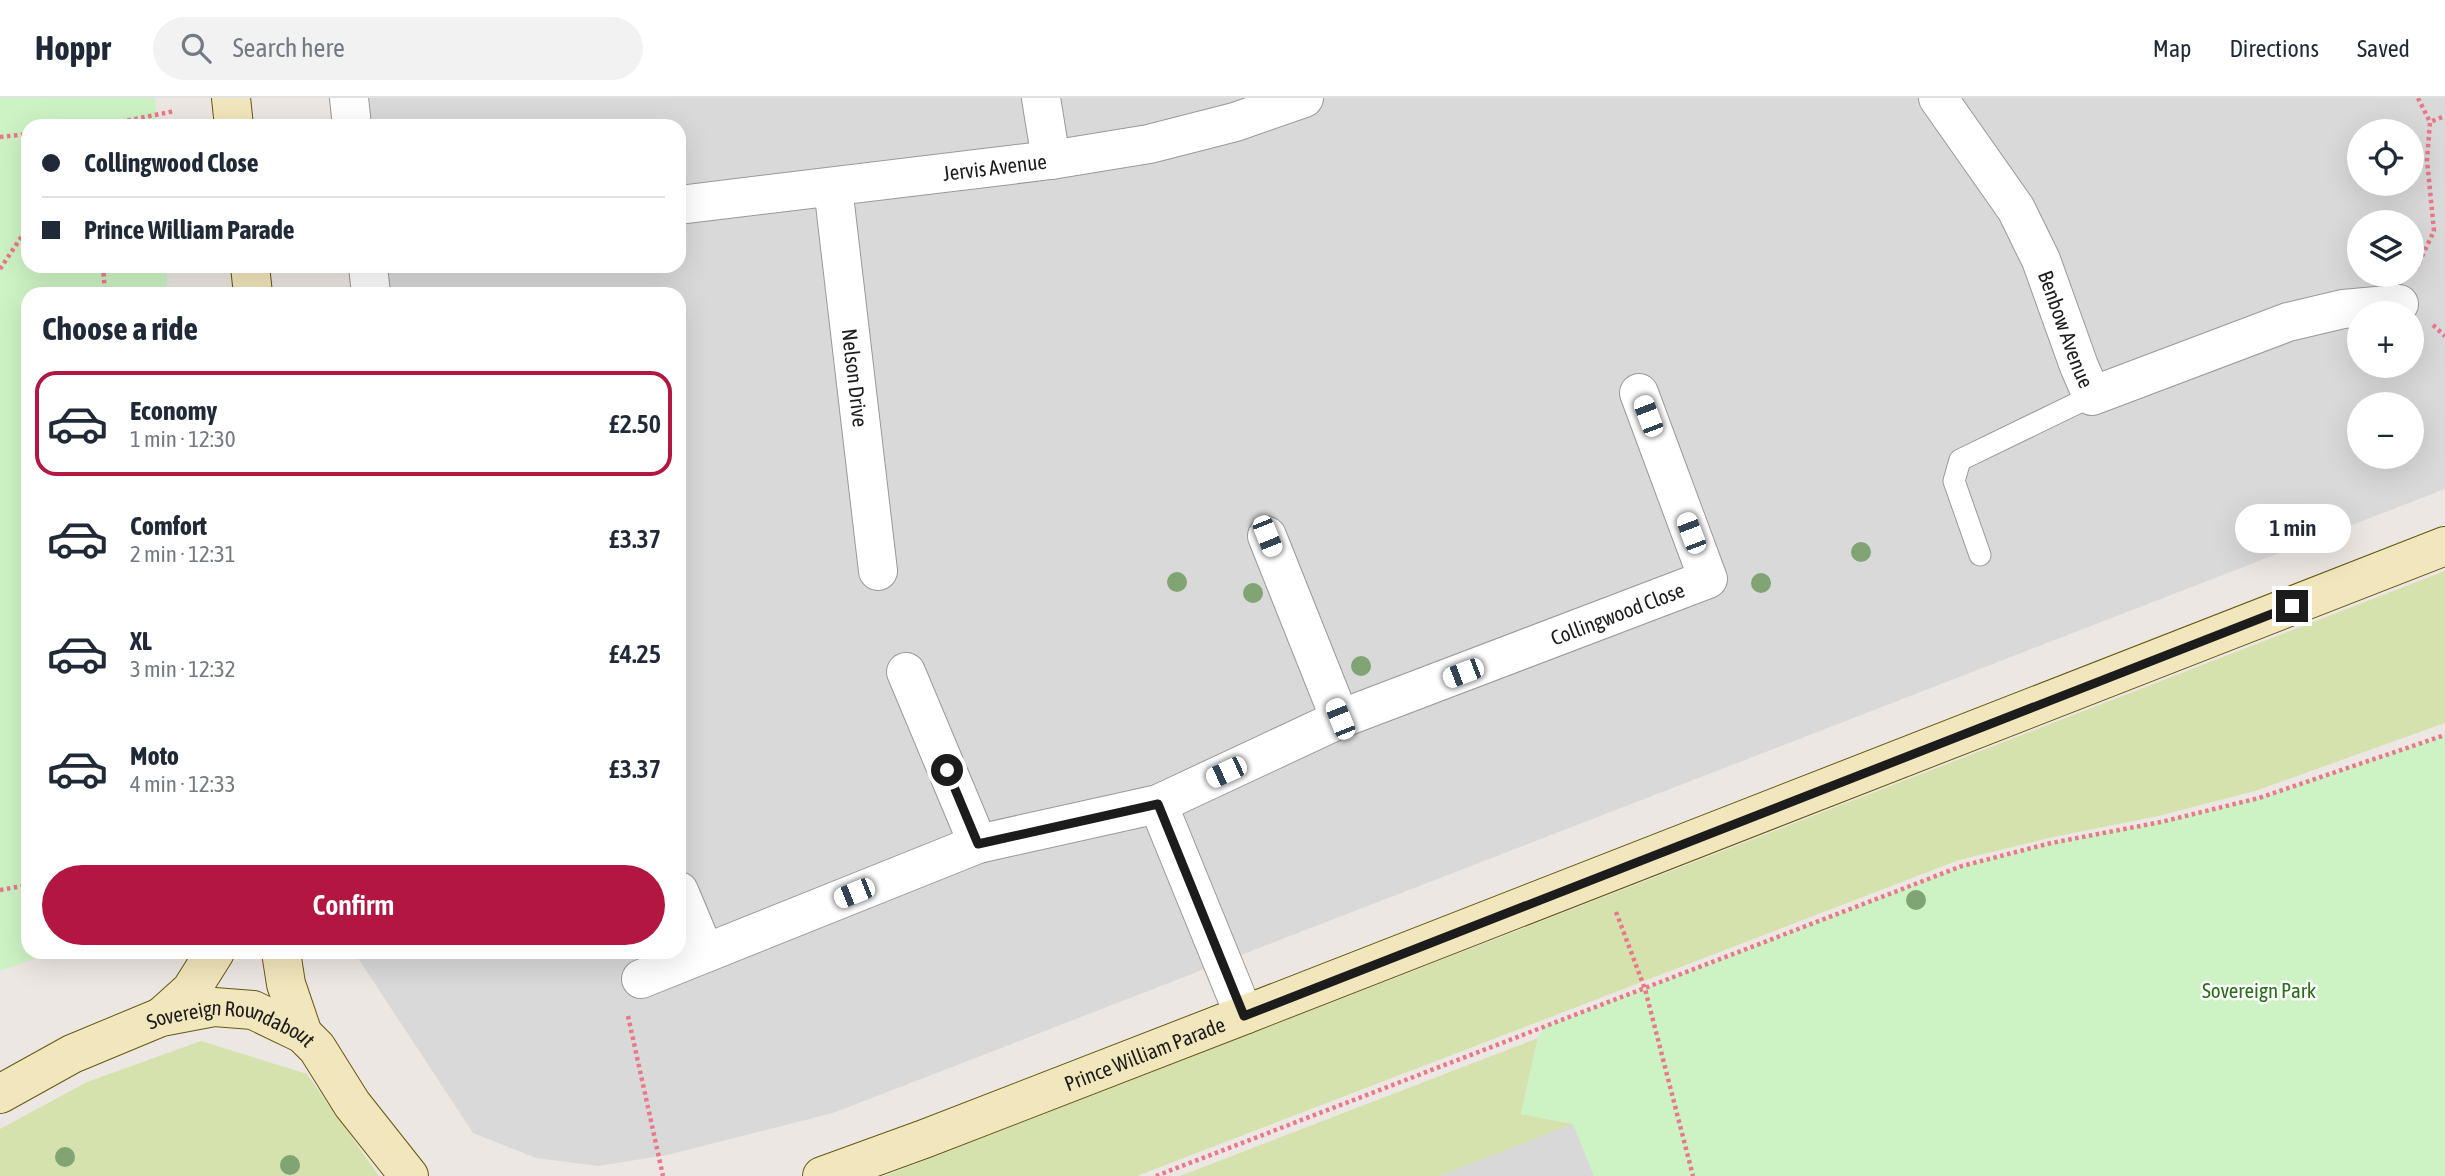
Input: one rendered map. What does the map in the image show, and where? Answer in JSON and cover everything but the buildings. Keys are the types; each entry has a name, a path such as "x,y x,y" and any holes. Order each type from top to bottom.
{"street":[{"path":"231,98 233,119"},
{"path":"349,98 351,119"},
{"path":"1041,98 1051,160"},
{"name":"Jervis Avenue","path":"686,204 1051,160 1149,144 1235,122 1304,98"},
{"name":"Benbow Avenue","path":"1938,98 2016,209 2041,260 2092,396 2288,322 2347,309"},
{"name":"Nelson Drive","path":"833,187 878,571"},
{"name":"Collingwood Close","path":"641,979 978,844 1158,804 1340,719 1709,579 1639,393"},
{"path":"1267,536 1340,719"},
{"name":"Prince William Parade","path":"822,1176 1244,1016 2445,546"},
{"path":"906,672 978,844"},
{"path":"1158,804 1244,1016"},
{"path":"686,908 705,953"},
{"path":"161,1017 191,990 211,959"},
{"path":"282,959 286,984 303,1034"},
{"name":"Sovereign Roundabout","path":"0,1094 72,1054 161,1017 214,1007 253,1010 303,1034 317,1048 352,1104 409,1176"}],"lane":[{"path":"1980,555 1954,481 1960,460 2092,396"}],"path":[{"path":"2400,301 2434,231 2427,160 2430,122 2418,98"},
{"path":"135,119 175,111"},
{"path":"2430,122 2445,117"},
{"path":"0,137 21,135"},
{"path":"0,270 21,238"},
{"path":"1156,1176 1962,866 2051,843 2161,822 2259,798 2445,735"},
{"path":"1602,876 1645,989 1693,1176"},
{"path":"0,890 21,886"},
{"path":"641,979 627,1017 663,1176"}],"shaded area":[{"path":"331,98 2445,98 2445,489 833,1113 667,1155 598,1166 536,1158 473,1133 359,959 686,959 686,287 351,287 350,273 686,273 686,119 333,119"},
{"path":"1573,1124 1594,1176 1440,1176"}],"green space":[{"path":"0,98 155,98 156,119 21,119 21,273 166,273 168,287 21,287 21,959 33,959 0,971"},
{"path":"2445,571 2445,723 2255,791 2158,816 2053,837 1959,860 1137,1176 884,1176"},
{"name":"Sovereign Park","path":"2445,735 2445,1176 1594,1176 1573,1124 1521,1114 1538,1038 1544,1027 1962,866 2051,843 2161,822 2259,798"},
{"path":"1538,1038 1521,1114 1573,1124 1440,1176 1180,1176"},
{"path":"201,1041 307,1074 379,1176 0,1176 0,1129 87,1082"}],"route":[{"path":"947,770 978,844 1158,804 1244,1016 2292,606"}]}
